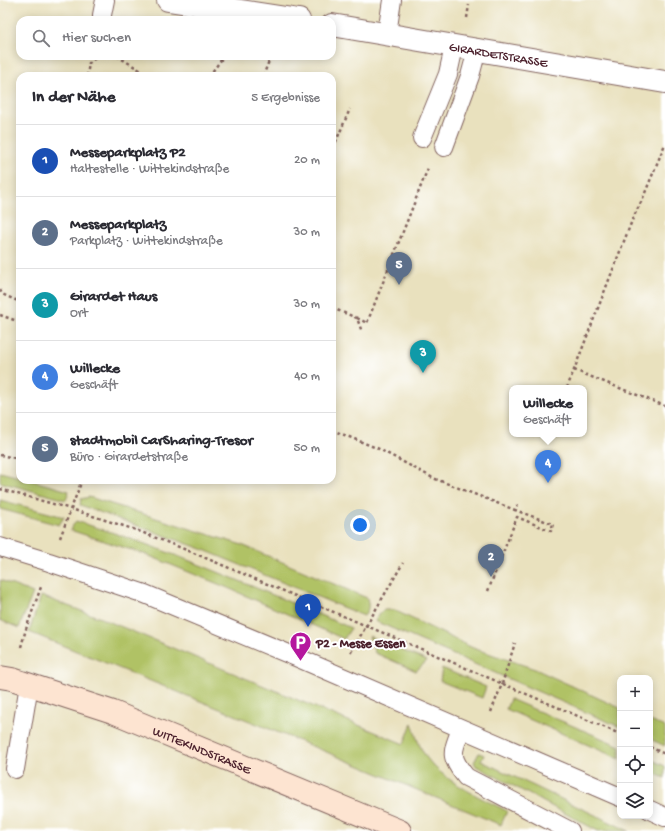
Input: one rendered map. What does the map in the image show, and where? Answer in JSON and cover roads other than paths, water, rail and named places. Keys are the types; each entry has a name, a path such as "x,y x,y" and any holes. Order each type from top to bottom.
{"street":[{"path":"168,0 273,16"},
{"name":"GIRARDETSTRASSE","path":"336,26 665,82"},
{"name":"WITTEKINDSTRASSE","path":"0,677 114,712 400,831"}],"lane":[{"path":"102,16 105,0"},
{"path":"387,34 392,0"},
{"path":"422,138 448,74 454,47"},
{"path":"444,147 470,76 477,50"},
{"path":"0,548 50,562 145,594 338,675 617,796"},
{"path":"15,769 30,685"},
{"path":"461,729 453,750 456,765 466,777 570,831"},
{"path":"653,811 665,817"}],"place":[{"name":"stadtmobil CarSharing-Tresor","path":"399,285"},
{"name":"Girardet Haus","path":"423,373"},
{"name":"Willecke","path":"548,483"},
{"name":"Messeparkplatz","path":"491,577"},
{"name":"Messeparkplatz P2","path":"308,627"},
{"name":"P2 - Messe Essen","path":"300,662"}]}
